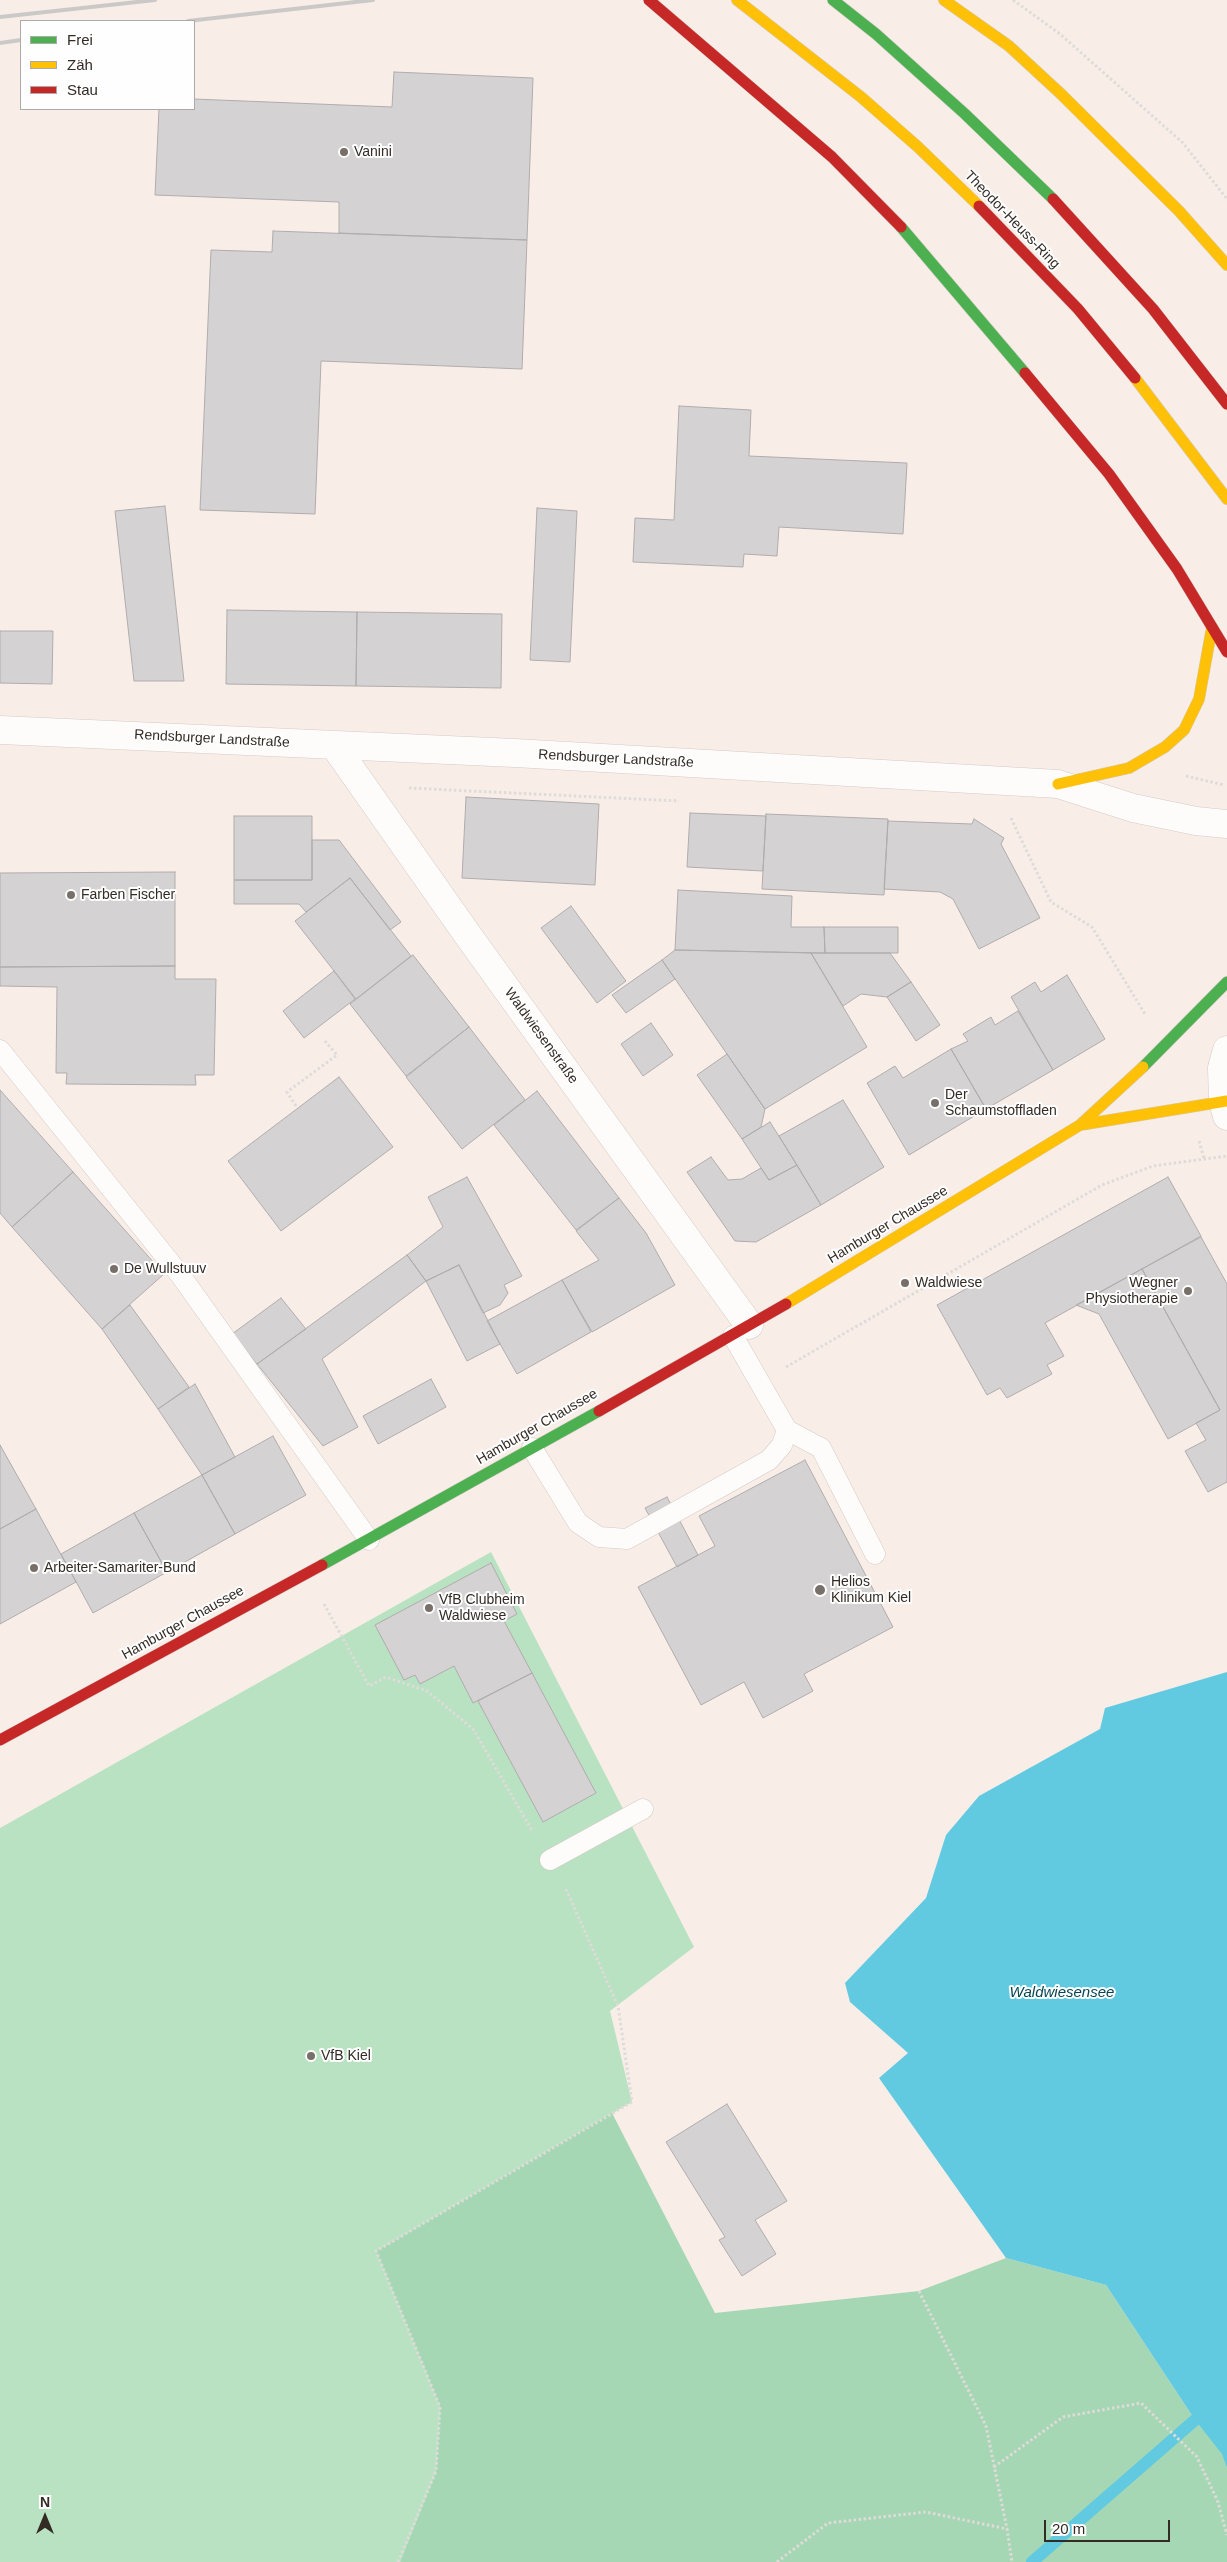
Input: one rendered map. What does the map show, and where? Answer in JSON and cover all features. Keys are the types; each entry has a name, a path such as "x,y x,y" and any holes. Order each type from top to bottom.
{"main road":[{"path":"649,0 832,157 879,203 924,252 1109,474 1172,562 1227,652"},
{"name":"Theodor-Heuss-Ring","path":"737,0 860,97 918,147 971,198 1084,316 1136,379 1227,499"},
{"path":"833,0 965,114 1057,203 1153,309 1227,404"},
{"path":"944,0 1009,46 1061,94 1178,211 1227,265"},
{"path":"1058,784 1129,768 1165,747 1184,730 1199,699 1212,626"},
{"name":"Hamburger Chaussee","path":"0,1740 369,1540 742,1330 1080,1125 1164,1046 1227,982"},
{"name":"Hamburger Chaussee","path":"1080,1125 1226,1106"}],"street":[{"name":"Rendsburger Landstraße","path":"0,730 515,753 1058,784 1133,808 1196,821 1227,824"},
{"name":"Waldwiesenstraße","path":"334,745 742,1330"},
{"path":"1226,1106 1222,1068 1227,1050"}],"lane":[{"path":"0,1050 181,1276 369,1540"},
{"path":"742,1330 760,1382 786,1430 821,1448 874,1554"},
{"path":"532,1448 578,1523 598,1537 627,1539 769,1460 782,1445 786,1430"},
{"path":"550,1860 643,1809"}],"path":[{"path":"1013,0 1060,34 1183,143 1227,199"},
{"path":"1011,817 1051,902 1092,927 1147,1018"},
{"path":"296,1106 287,1092 336,1055 325,1041"},
{"path":"760,1382 1102,1185 1153,1166 1227,1156"},
{"path":"306,1573 369,1686 386,1677 427,1692 473,1729 566,1889 618,2006 632,2102 376,2251 440,2408 436,2471 398,2562"},
{"path":"918,2291 986,2426 1012,2562"},
{"path":"994,2467 1063,2417 1141,2403 1197,2457 1218,2502 1227,2535"},
{"path":"777,2562 828,2523 926,2512 1007,2529"}],"green space":[{"name":"VfB Kiel","path":"491,1552 694,1947 610,2011 632,2102 376,2251 440,2407 436,2471 400,2562 0,2562 0,1828"},
{"path":"612,2113 715,2313 919,2291 1006,2258 1106,2285 1195,2420 1223,2454 1227,2468 1227,2562 400,2562 436,2471 440,2407 376,2251"}],"water":[{"name":"Waldwiesensee","path":"1227,1672 1227,2468 1222,2454 1195,2420 1106,2285 1006,2258 879,2078 908,2053 850,2002 845,1983 926,1898 946,1835 979,1796 1100,1729 1105,1708"}],"building":[{"name":"Vanini","path":"394,72 533,78 527,240 339,233 339,202 155,195 159,110 195,110 195,99 392,107"},
{"path":"273,231 527,240 522,369 321,361 315,514 200,510 211,250 272,252"},
{"path":"679,406 751,410 749,456 907,463 903,534 779,527 777,556 744,554 743,567 633,562 635,518 674,520"},
{"path":"165,506 184,681 134,681 115,511"},
{"path":"537,508 577,511 570,662 530,660"},
{"path":"227,610 357,612 356,686 226,684"},
{"path":"357,612 502,614 501,688 356,686"},
{"path":"0,631 53,631 52,684 0,683"},
{"path":"466,797 599,804 595,885 462,878"},
{"path":"690,813 766,816 763,871 687,867"},
{"path":"766,814 888,819 884,895 762,889"},
{"path":"234,816 312,816 312,880 234,880"},
{"path":"974,819 1004,838 1001,844 1040,918 979,949 953,899 940,892 884,889 888,821 972,824"},
{"path":"312,840 339,840 401,922 390,930 350,878 306,912 299,904 234,904 234,880 312,880"},
{"path":"175,872 175,966 0,967 0,873"},
{"path":"350,878 411,956 356,999 295,921"},
{"path":"678,890 792,896 791,927 824,927 825,953 675,950"},
{"path":"571,906 626,981 597,1003 541,928"},
{"path":"824,927 898,927 898,953 825,953"},
{"path":"675,950 811,953 867,1047 765,1109 662,960"},
{"path":"811,953 890,953 911,982 887,997 861,994 843,1006"},
{"path":"413,955 469,1027 406,1076 350,1004"},
{"path":"662,960 675,979 626,1013 612,995"},
{"path":"175,966 175,979 216,979 214,1075 195,1075 196,1085 66,1084 67,1073 56,1073 57,987 0,986 0,967"},
{"path":"334,971 355,999 304,1038 283,1011"},
{"path":"1067,975 1105,1039 1053,1070 1011,997 1035,982 1041,992"},
{"path":"911,982 940,1025 916,1041 887,997"},
{"path":"1018,1011 1053,1070 986,1109 951,1049 968,1041 963,1034 991,1017 995,1025"},
{"path":"651,1023 673,1055 643,1076 621,1044"},
{"path":"469,1027 525,1100 462,1149 406,1077"},
{"path":"951,1049 986,1109 909,1155 867,1083 895,1066 903,1078"},
{"path":"727,1054 765,1109 761,1127 742,1139 697,1075"},
{"path":"339,1077 393,1147 281,1231 228,1161"},
{"path":"0,1090 73,1172 12,1227 0,1213"},
{"path":"537,1091 619,1198 576,1230 494,1125"},
{"path":"843,1100 884,1167 821,1205 779,1136"},
{"path":"770,1122 797,1165 769,1180 742,1139"},
{"path":"711,1157 728,1180 742,1179 761,1168 769,1180 797,1165 821,1205 756,1242 735,1241 687,1172"},
{"path":"73,1172 164,1274 102,1329 12,1227"},
{"path":"467,1177 522,1276 504,1285 508,1293 500,1305 483,1313 459,1265 426,1281 407,1255 443,1227 428,1197"},
{"path":"1168,1177 1201,1236 1045,1323 1064,1356 1047,1365 1052,1374 1007,1398 1000,1388 987,1395 937,1305"},
{"path":"619,1198 646,1233 675,1285 592,1332 562,1280 599,1260 576,1231"},
{"path":"1201,1237 1227,1284 1227,1482 1208,1492 1185,1451 1206,1440 1196,1423 1220,1410 1142,1269"},
{"path":"407,1255 426,1281 322,1359 358,1427 323,1446 257,1364"},
{"path":"459,1265 500,1344 467,1361 426,1281"},
{"path":"1142,1269 1220,1410 1168,1439 1099,1314 1076,1305"},
{"path":"562,1280 591,1332 517,1374 487,1321"},
{"path":"281,1298 306,1329 257,1364 232,1334"},
{"path":"130,1305 189,1387 158,1409 102,1329"},
{"path":"431,1379 446,1407 378,1444 363,1416"},
{"path":"195,1384 235,1457 202,1475 158,1409"},
{"path":"273,1436 306,1495 235,1534 202,1475"},
{"path":"0,1445 36,1509 0,1529"},
{"path":"805,1460 893,1627 804,1674 813,1691 763,1718 744,1682 701,1705 638,1587 715,1546 699,1516"},
{"path":"202,1475 235,1534 167,1572 134,1513"},
{"path":"667,1497 698,1555 677,1567 645,1508"},
{"name":"Arbeiter-Samariter-Bund","path":"36,1509 76,1582 0,1624 0,1529"},
{"path":"134,1513 167,1572 93,1613 61,1554"},
{"path":"491,1563 517,1614 504,1621 532,1673 473,1703 454,1666 420,1684 415,1675 404,1680 375,1625"},
{"path":"532,1673 596,1793 543,1822 478,1701"},
{"path":"727,2104 787,2201 755,2220 776,2254 742,2276 719,2240 725,2237 666,2142"}],"waterway":[{"path":"1032,2562 1195,2420"}],"railway":[{"path":"0,17 155,0"},
{"path":"195,20 373,0"},
{"path":"0,43 20,40"}],"traffic: fast":[{"path":"833,0 876,34 965,114 1053,199"},
{"path":"901,227 1025,373"},
{"path":"1143,1067 1227,982"},
{"path":"322,1565 599,1411"}],"traffic: slow":[{"path":"737,0 861,97 918,147 979,206"},
{"path":"944,0 1009,46 1061,94 1179,211 1227,265"},
{"path":"1135,378 1227,499"},
{"path":"1058,784 1129,768 1165,747 1184,730 1199,699 1212,627"},
{"path":"786,1304 1080,1125 1143,1067"},
{"path":"1080,1125 1227,1101"}],"traffic: jam":[{"path":"649,0 832,157 901,227"},
{"path":"1053,199 1153,309 1227,404"},
{"path":"979,206 1078,309 1135,378"},
{"path":"1025,373 1109,474 1177,569 1227,652"},
{"path":"599,1411 786,1304"},
{"path":"0,1740 322,1565"}],"place":[{"name":"Vanini","path":"344,152"},
{"name":"Farben Fischer","path":"71,895"},
{"name":"Der Schaumstoffladen","path":"935,1103"},
{"name":"De Wullstuuv","path":"114,1269"},
{"name":"Waldwiese","path":"905,1283"},
{"name":"Wegner Physiotherapie","path":"1188,1291"},
{"name":"Arbeiter-Samariter-Bund","path":"34,1568"},
{"name":"Helios Klinikum Kiel","path":"820,1590"},
{"name":"VfB Clubheim Waldwiese","path":"429,1608"},
{"name":"VfB Kiel","path":"311,2056"}]}
